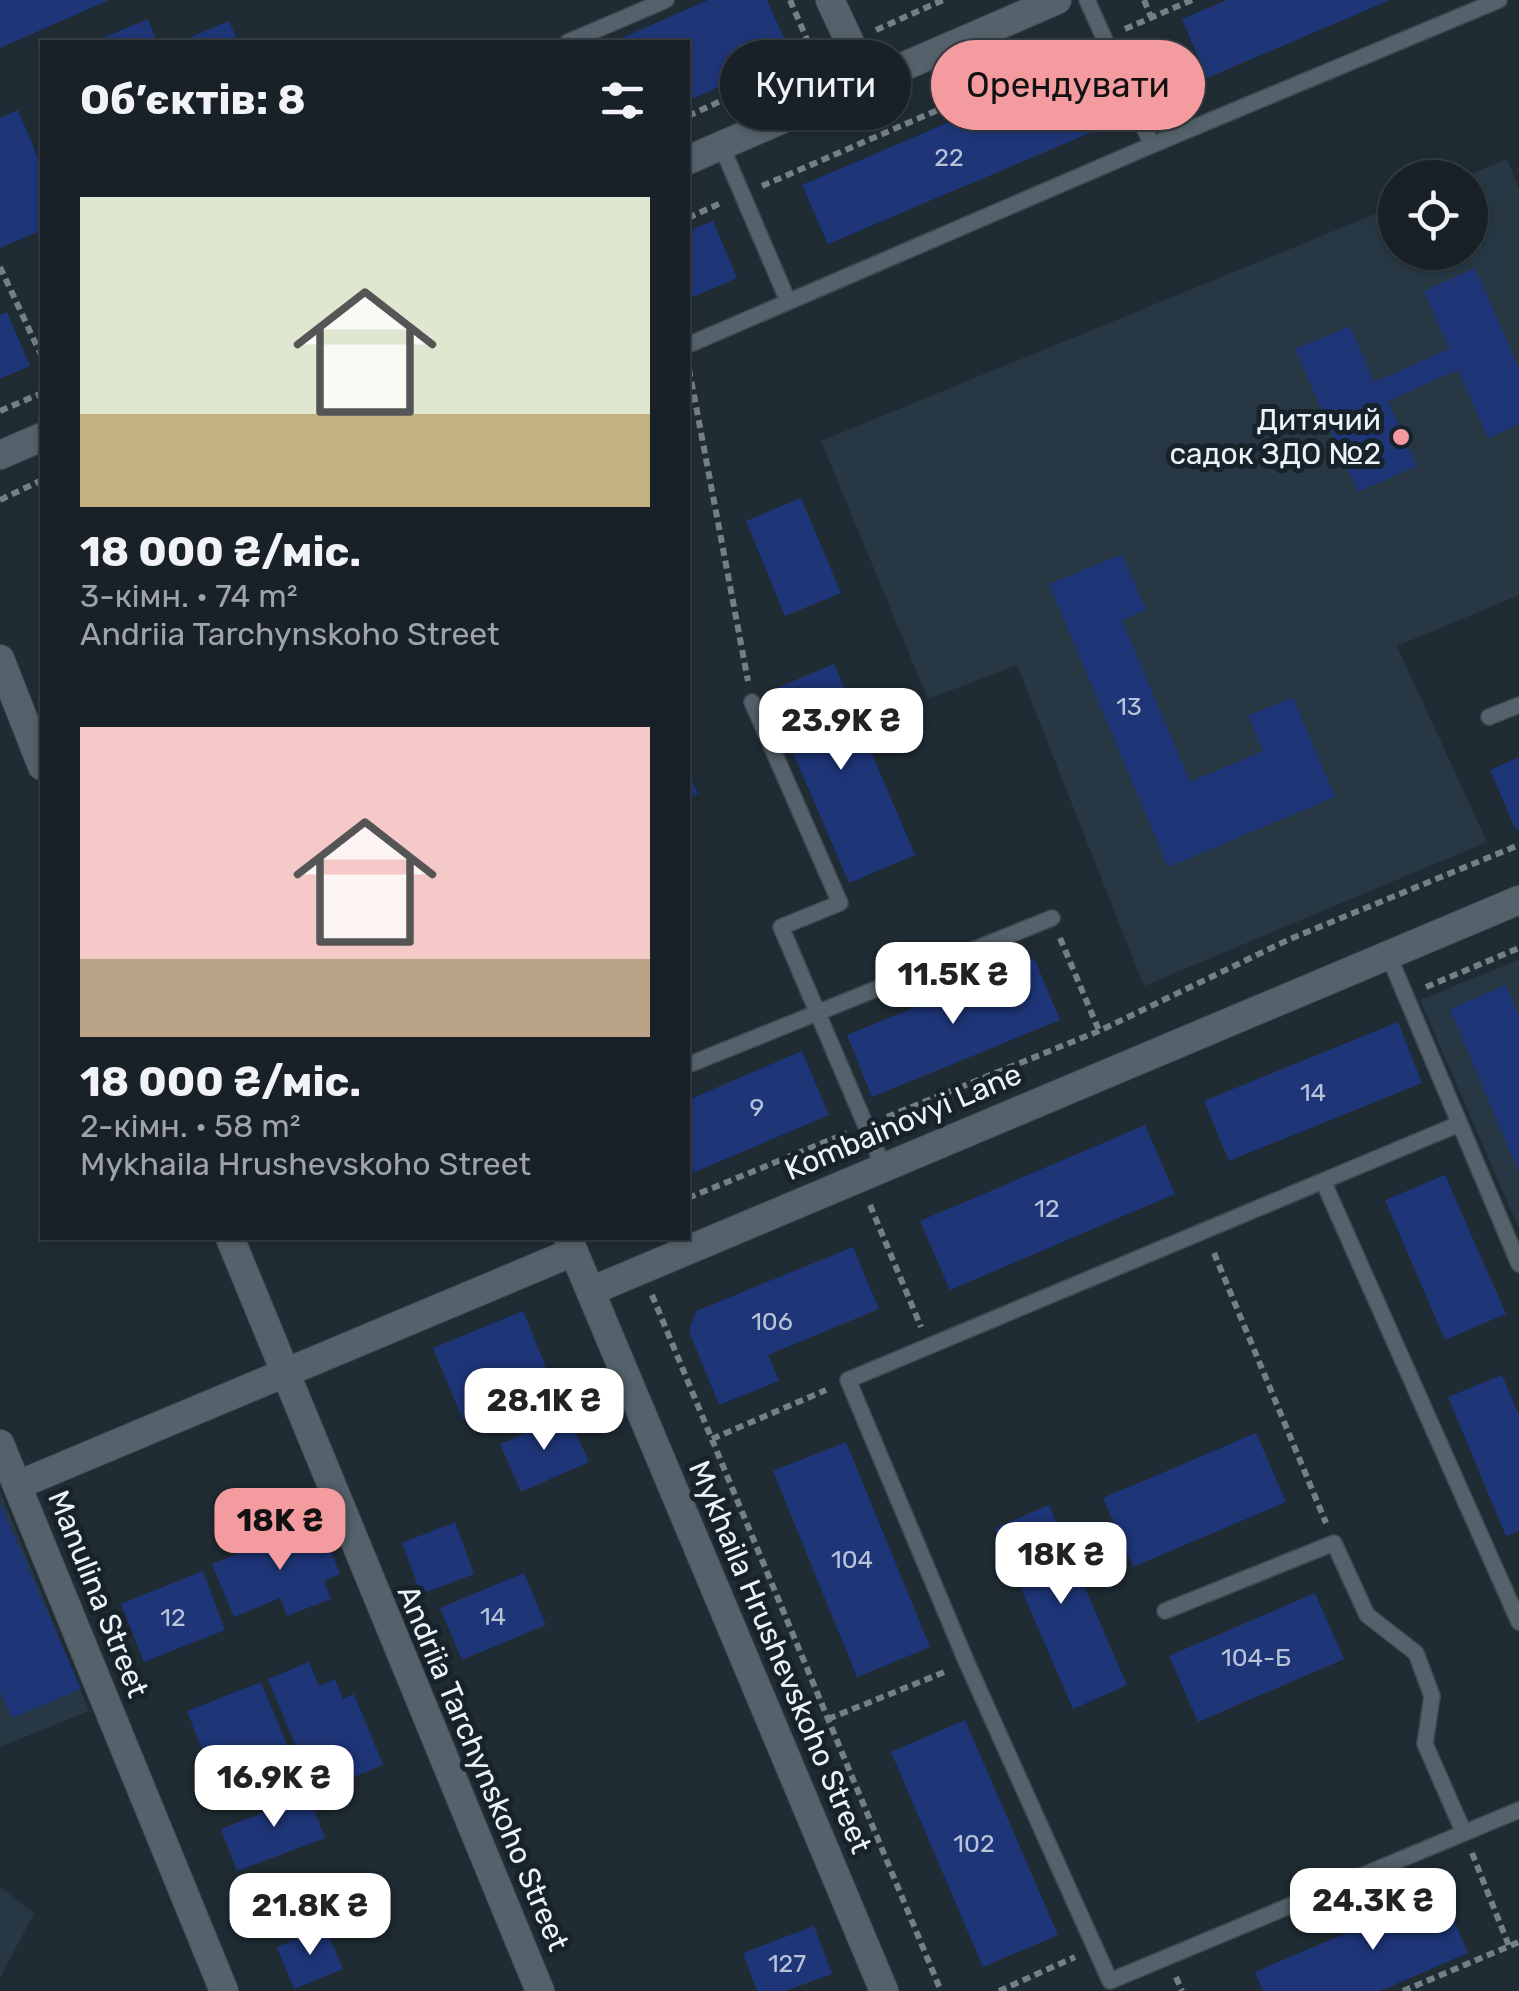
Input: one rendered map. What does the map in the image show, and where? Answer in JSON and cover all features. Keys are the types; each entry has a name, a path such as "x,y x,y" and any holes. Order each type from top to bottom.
{"street":[{"path":"830,0 848,40"},
{"path":"911,63 1056,0"},
{"path":"690,159 758,130"},
{"path":"0,455 40,437"},
{"path":"0,659 40,761"},
{"name":"Kombainovyi Lane","path":"591,1291 1519,900"},
{"name":"Andriia Tarchynskoho Street","path":"231,1240 540,1991"},
{"path":"18,1485 284,1374 570,1245"},
{"name":"Mykhaila Hrushevskoho Street","path":"570,1245 884,1991"},
{"name":"Manulina Street","path":"0,1444 224,1991"}],"lane":[{"path":"573,40 666,0"},
{"path":"1086,0 1152,145"},
{"path":"690,344 1499,0"},
{"path":"721,146 788,301"},
{"path":"752,702 840,902 782,927 866,1126 870,1171"},
{"path":"1489,717 1519,704"},
{"path":"690,1064 1052,918"},
{"path":"1388,954 1519,1264"},
{"path":"1459,1124 848,1380 967,1663 1110,1981 1519,1810"},
{"path":"1323,1181 1519,1622"},
{"path":"1166,1611 1334,1543 1367,1616 1416,1653 1432,1696 1425,1744 1464,1833"}],"path":[{"path":"790,0 807,40"},
{"path":"853,40 943,0"},
{"path":"1144,0 1152,18"},
{"path":"690,217 1192,0"},
{"path":"690,115 720,101"},
{"path":"0,268 40,354"},
{"path":"690,373 752,702"},
{"path":"0,411 40,395"},
{"path":"0,500 40,481"},
{"path":"690,1197 1099,1030 1290,939 1519,845"},
{"path":"1052,918 1115,1068"},
{"path":"1406,996 1519,948"},
{"path":"870,1171 929,1346"},
{"path":"1205,1232 1334,1543"},
{"path":"641,1268 942,1991"},
{"path":"712,1439 848,1380"},
{"path":"828,1719 967,1663"},
{"path":"1464,1833 1509,1946"},
{"path":"1403,1991 1519,1942"},
{"path":"998,1991 1096,1948"}],"shaded area":[{"path":"1507,159 1519,189 1519,595 1397,646 1487,842 1144,986 1017,665 928,699 821,441 1378,213 1378,270 1488,270 1488,167"},
{"path":"1519,960 1519,1228 1420,1000"},
{"path":"0,1491 89,1711 0,1747"},
{"path":"0,1887 34,1913 0,1978"}],"building":[{"path":"0,0 109,0 0,48"},
{"path":"708,0 767,0 785,40 720,40 720,86 690,100 690,40 618,40"},
{"path":"1227,0 1390,0 1207,78 1205,40 1191,40 1182,19"},
{"path":"148,19 156,40 98,40"},
{"path":"229,21 237,40 184,40"},
{"path":"18,110 40,162 40,231 0,248 0,118"},
{"path":"931,130 1097,130 828,244 802,185"},
{"path":"713,221 737,278 690,298 690,230"},
{"path":"1476,270 1519,369 1519,424 1488,438 1458,370 1388,401 1417,466 1358,492 1295,349 1350,326 1374,382 1449,349 1424,291"},
{"path":"7,312 30,366 0,379 0,315"},
{"path":"801,498 841,593 785,616 746,521"},
{"path":"1122,554 1146,610 1122,620 1190,782 1263,751 1248,716 1293,697 1335,797 1168,867 1049,584"},
{"path":"834,664 915,855 849,883 767,692"},
{"path":"1519,757 1519,829 1516,830 1490,770"},
{"path":"690,774 698,794 690,798"},
{"path":"1034,958 1060,1020 872,1097 847,1035"},
{"path":"1506,985 1519,1016 1519,1173 1450,1009"},
{"path":"1398,1022 1422,1083 1229,1161 1204,1101"},
{"path":"802,1051 829,1115 690,1174 690,1099"},
{"path":"1145,1125 1175,1194 950,1290 920,1221"},
{"path":"1445,1175 1506,1314 1445,1340 1385,1200"},
{"path":"853,1247 879,1309 768,1355 779,1381 719,1405 689,1331 696,1311"},
{"path":"523,1311 546,1367 500,1386 506,1402 463,1420 433,1348"},
{"path":"1502,1375 1519,1415 1519,1531 1506,1536 1448,1397"},
{"path":"568,1415 589,1462 521,1492 500,1444"},
{"path":"1256,1433 1286,1502 1133,1567 1103,1498"},
{"path":"846,1442 930,1647 857,1677 773,1471"},
{"path":"0,1503 81,1689 12,1718 0,1691"},
{"path":"1049,1505 1127,1685 1073,1709 995,1528"},
{"path":"319,1521 340,1574 324,1581 331,1599 287,1616 280,1598 234,1617 212,1564"},
{"path":"455,1522 474,1574 421,1594 402,1543"},
{"path":"203,1571 225,1630 144,1662 121,1604"},
{"path":"524,1573 546,1625 462,1660 440,1608"},
{"path":"1315,1593 1344,1659 1198,1722 1169,1656"},
{"path":"309,1662 319,1686 335,1679 343,1699 354,1694 383,1765 315,1793 268,1679"},
{"path":"261,1682 290,1752 226,1777 216,1752 205,1757 187,1711"},
{"path":"965,1720 1058,1935 983,1967 891,1752"},
{"path":"288,1784 295,1801 309,1796 325,1838 237,1871 221,1829 269,1810 263,1793"},
{"path":"1442,1892 1468,1953 1380,1991 1263,1991 1255,1972"},
{"path":"814,1926 832,1974 785,1991 757,1991 743,1953"},
{"path":"325,1927 343,1969 294,1989 277,1947"}],"place":[{"name":"Дитячий садок ЗДО №2","path":"1401,437"}]}
